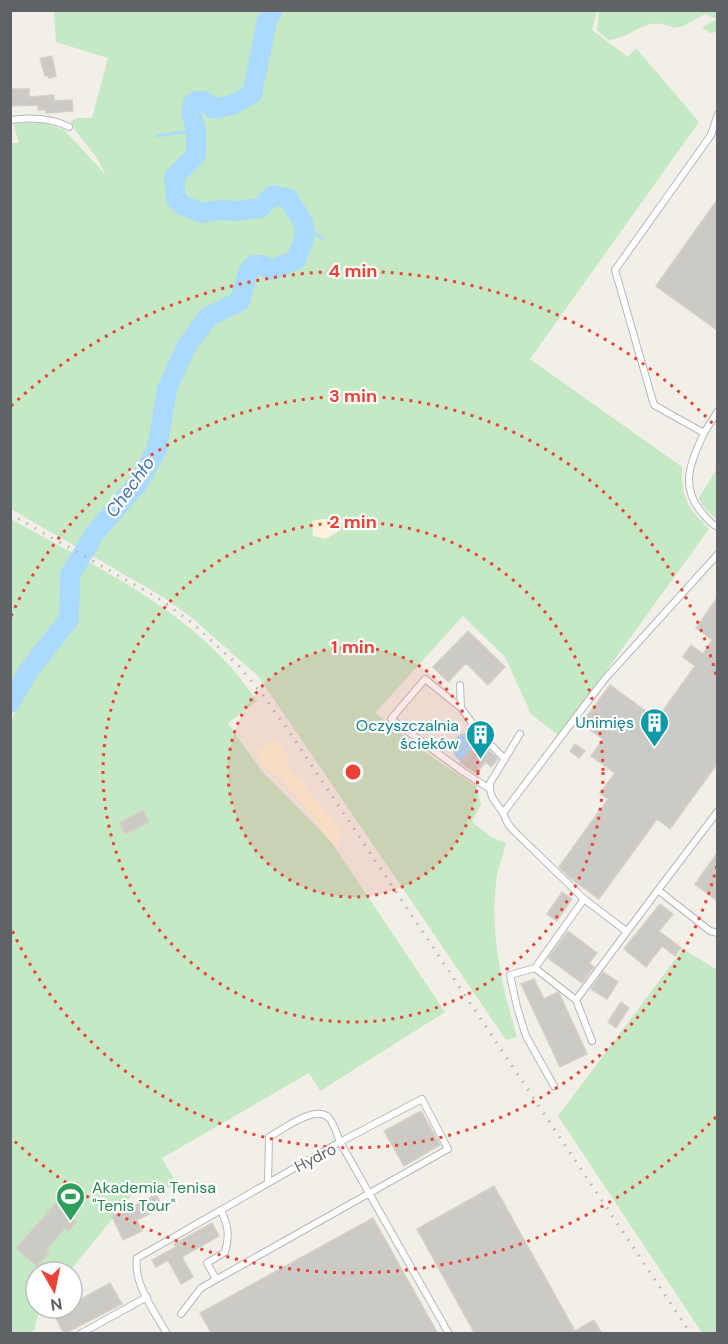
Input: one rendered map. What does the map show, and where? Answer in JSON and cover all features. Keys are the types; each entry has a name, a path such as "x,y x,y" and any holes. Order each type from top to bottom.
{"lane":[{"path":"704,433 654,405 615,270 714,134 717,114"},
{"path":"10,120 21,118 46,120 69,127"},
{"path":"717,411 704,433 689,468 689,489 696,507 713,526 717,527"},
{"path":"503,813 604,680 717,554"},
{"path":"490,789 391,718 425,678 460,708 505,759"},
{"path":"460,685 460,708"},
{"path":"520,734 490,783 494,803 503,813 506,824 584,899 626,932"},
{"path":"576,1000 717,811"},
{"path":"658,890 710,931 717,933"},
{"path":"554,1086 526,1036 510,975 535,968 584,899"},
{"path":"535,968 576,1000 592,1041"},
{"path":"181,1314 201,1288 448,1149 422,1099 340,1142 333,1124 327,1116 319,1112 309,1114 269,1137 268,1183"},
{"name":"Hydro","path":"167,1334 147,1298 135,1269 137,1258 340,1142 449,1334"},
{"path":"216,1280 207,1263 225,1252 229,1227 221,1209"},
{"path":"80,1334 147,1298"}],"green space":[{"path":"54,11 597,11 592,30 628,57 636,48 699,122 530,359 682,467 683,487 687,502 709,529 559,736 531,714 505,657 463,616 375,713 432,757 476,786 481,804 472,822 491,837 506,843 497,878 496,942 502,980 517,1037 506,1040 258,676 191,617 163,597 11,509 10,143 19,143 13,123 45,123 64,130 106,175 97,158 74,129 71,121 77,118 92,118 108,58 56,42"},
{"path":"599,11 717,11 717,19 705,14 684,26 674,28 664,24 648,25 608,40 597,30"},
{"path":"717,19 717,32 710,33 702,27"},
{"path":"717,468 717,520 703,506 699,498"},
{"path":"11,519 145,596 206,642 233,670 257,701 228,723 261,770 330,840 445,1012 320,1091 309,1073 162,1158 178,1186 134,1192 79,1260 24,1260 24,1320 37,1320 34,1330 27,1334 10,1333 11,721 70,607 11,713"},
{"path":"683,949 717,970 717,1333 702,1333 558,1116"}],"sand":[{"path":"344,519 339,531 326,539 313,536 312,521"},
{"path":"275,738 291,760 284,765 303,781 317,802 343,831 338,848 329,840 281,777 261,764 256,750"}],"water":[{"path":"466,733 475,737 478,742 461,762 454,754 452,745 456,737"}],"building":[{"path":"52,56 56,76 49,78 45,76 40,58"},
{"path":"10,89 29,89 29,97 54,95 54,101 72,100 73,111 46,113 46,110 38,110 38,105 10,106"},
{"path":"717,200 717,330 656,286"},
{"name":"Unimięs","path":"717,598 717,764 670,829 657,819 599,899 559,867 608,799 600,793 615,773 591,756 603,739 581,724 610,685 657,719 695,666 683,657 691,645 703,654 712,640 696,628"},
{"path":"468,631 505,667 488,685 466,663 448,682 433,667"},
{"name":"Oczyszczalnia ścieków","path":"479,741 498,759 491,767 486,762 476,773 460,763"},
{"path":"575,744 585,751 579,758 570,751"},
{"path":"143,810 149,822 125,834 119,823"},
{"path":"717,853 717,901 695,884"},
{"path":"562,892 572,899 557,921 547,914"},
{"path":"660,904 673,914 659,931 681,948 675,956 662,946 646,967 624,949"},
{"path":"568,931 597,953 589,963 594,967 582,983 548,958"},
{"path":"603,972 618,982 607,999 591,989"},
{"path":"534,979 544,999 559,993 587,1054 560,1067 521,984"},
{"path":"621,1002 629,1008 616,1028 608,1022"},
{"path":"421,1111 440,1145 404,1166 384,1131"},
{"path":"494,1186 575,1331 594,1320 602,1334 475,1334 417,1229"},
{"path":"156,1195 163,1207 137,1220 142,1231 123,1240 112,1216"},
{"path":"56,1203 77,1222 68,1231 65,1228 46,1250 49,1253 43,1260 30,1260 16,1248"},
{"path":"373,1218 438,1334 212,1334 200,1313"},
{"path":"212,1223 219,1236 182,1257 193,1277 181,1284 168,1260 156,1267 152,1260 176,1247 174,1244"},
{"path":"110,1283 122,1304 64,1334 57,1320 84,1320 84,1297"}],"waterway":[{"name":"Chechło","path":"10,703 29,670 69,619 70,575 95,533 138,483 157,449 167,389 186,347 208,317 240,301 248,272 254,265 262,265 271,270 296,260 305,228 289,199 273,195 260,208 202,213 182,205 176,199 174,177 196,155 196,130 191,113 193,103 202,101 214,109 234,104 252,94 267,21 273,10"},
{"path":"157,136 196,130"},
{"path":"306,226 323,239"},
{"name":"Chechło","path":"65,622 72,626"}],"railway":[{"path":"10,514 158,598 191,622 239,666 288,730 691,1334"}],"place":[{"name":"Unimięs","path":"655,748"},
{"name":"Oczyszczalnia ścieków","path":"480,760"},
{"name":"Akademia Tenisa \"Tenis Tour\"","path":"71,1222"}]}
